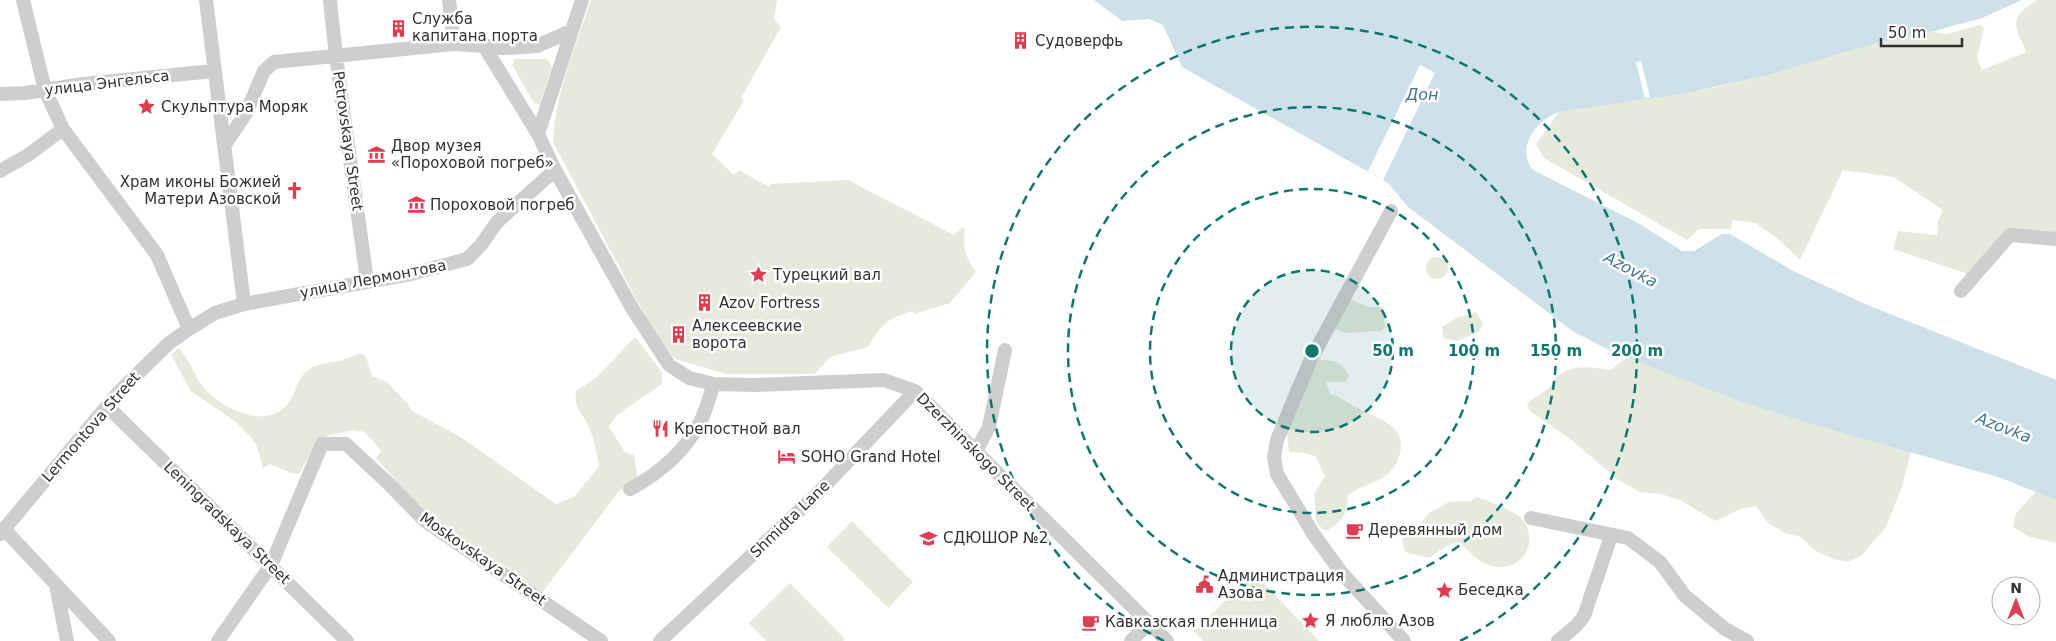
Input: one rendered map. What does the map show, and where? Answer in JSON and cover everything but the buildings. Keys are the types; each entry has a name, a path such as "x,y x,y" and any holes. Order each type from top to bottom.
{"street":[{"path":"23,0 45,90 63,129 157,255 189,330"},
{"path":"206,0 244,304"},
{"name":"Petrovskaya Street","path":"330,0 335,57 367,282"},
{"path":"449,0 454,44"},
{"path":"538,134 582,0"},
{"path":"224,146 246,113 264,71 274,62 454,44 509,48 537,46 571,31"},
{"path":"484,46 538,134 555,170"},
{"name":"улица Энгельса","path":"0,94 214,70"},
{"path":"0,171 28,155 63,129"},
{"name":"улица Лермонтова","path":"244,304 411,274 467,259 481,245 497,222 555,170"},
{"name":"Dzerzhinskogo Street","path":"555,170 632,308 669,365 677,372 688,378 714,384 755,386 884,380 915,391 1167,641"},
{"path":"1391,211 1311,359 1277,440 1274,457 1277,474 1314,535 1341,572 1404,641"},
{"path":"1961,291 2010,235 2056,239"},
{"name":"Lermontova Street","path":"2,531 107,406 169,343 215,313 244,304"},
{"path":"976,451 989,427 1005,350"},
{"path":"630,490 648,480 678,455 700,423 714,384"},
{"name":"Shmidta Lane","path":"660,641 816,495 915,391"},
{"name":"Leningradskaya Street","path":"107,406 347,641"},
{"name":"Moskovskaya Street","path":"271,565 322,444 346,444 390,485 425,522 600,641"},
{"path":"1531,518 1628,538 1660,562 1685,596 1725,629 1747,641"},
{"path":"2,531 56,584 109,641"},
{"path":"1558,641 1576,626 1584,616 1611,536"},
{"path":"218,641 271,565"},
{"path":"56,584 67,641"},
{"path":"1131,641 1149,623"}],"shaded area":[{"path":"591,0 777,0 774,19 781,27 741,98 744,100 712,154 734,175 739,170 769,187 771,184 848,180 954,235 962,227 965,230 964,242 966,252 976,272 950,303 915,314 913,311 891,320 881,328 868,347 830,357 815,374 726,374 675,359 652,329 553,142 562,88"},
{"path":"2038,0 2056,0 2056,243 2003,238 1971,275 1893,249 1898,231 1937,235 1938,220 1943,210 1894,177 1843,170 1800,260 1778,239 1756,223 1732,220 1731,229 1699,229 1687,240 1544,158 1536,144 1559,112 1712,88 1769,75 1877,43 1931,32 1947,34 1980,25 1984,28 1977,58 1982,70 2026,52 2016,22 2022,11"},
{"path":"515,59 547,59 552,67 540,104 534,103 512,65"},
{"path":"1437,257 1445,260 1448,268 1445,276 1437,279 1429,276 1426,268 1429,260"},
{"path":"1352,300 1368,307 1383,307 1385,327 1381,331 1343,333 1330,326 1339,301"},
{"path":"1476,312 1483,323 1479,332 1457,341 1444,339 1442,327 1456,318"},
{"path":"635,337 662,372 662,384 617,415 609,427 625,452 634,455 638,480 620,490 541,594 530,583 449,531 428,515 376,458 381,451 365,432 354,430 329,435 317,441 299,474 291,473 270,464 263,468 257,446 250,436 236,422 191,391 171,355 179,348 199,382 211,395 225,405 249,415 268,416 281,410 288,404 301,377 313,367 343,360 361,353 366,357 372,376 387,382 412,411 459,436 556,504 575,496 599,466 591,432 577,407 576,391 597,377"},
{"path":"1628,357 1736,400 1804,422 1911,452 1902,487 1886,527 1861,556 1848,562 1834,559 1815,551 1801,537 1785,533 1767,522 1756,506 1743,508 1715,521 1680,500 1661,494 1640,492 1618,480 1573,441 1530,411 1527,405 1529,402 1547,390 1567,370 1581,367 1610,370"},
{"path":"1311,359 1334,362 1342,366 1349,376 1346,382 1326,382 1330,394 1389,424 1395,429 1401,443 1398,459 1391,471 1379,480 1348,495 1347,508 1343,517 1326,531 1316,519 1314,494 1325,476 1315,456 1289,452 1287,433 1283,421 1283,408 1291,386"},
{"path":"2036,492 2056,500 2056,543 2030,537 2013,527 2016,513"},
{"path":"1477,497 1494,503 1519,516 1528,529 1528,549 1516,563 1497,567 1486,564 1475,557 1459,542 1446,546 1429,558 1405,552 1402,539 1413,532 1429,513 1449,502 1471,501"},
{"path":"852,521 913,582 888,608 827,547"},
{"path":"1254,573 1319,641 1203,641 1194,631"},
{"path":"790,583 845,639 843,641 766,641 749,623"}],"water":[{"path":"1094,0 2022,0 1982,18 1931,32 1877,43 1769,75 1686,93 1559,112 1543,121 1536,128 1527,145 1526,153 1528,162 1533,170 1640,224 1682,251 1694,251 1722,234 1730,234 1797,273 1870,306 2056,380 2056,500 2001,478 1804,422 1736,400 1613,352 1574,332 1408,207 1388,183 1182,67 1163,25 1149,19 1122,21"}],"pier":[{"path":"1641,61 1650,97 1645,98 1636,62"},
{"path":"1420,65 1435,73 1383,180 1368,171"}],"place":[{"name":"Служба капитана порта","path":"398,28"},
{"name":"Судоверфь","path":"1021,41"},
{"name":"Скульптура Моряк","path":"147,107"},
{"name":"Двор музея «Пороховой погреб»","path":"377,155"},
{"name":"Храм иконы Божией Матери Азовской","path":"295,191"},
{"name":"Пороховой погреб","path":"416,205"},
{"name":"Турецкий вал","path":"759,275"},
{"name":"Azov Fortress","path":"705,303"},
{"name":"Алексеевские ворота","path":"678,335"},
{"name":"Крепостной вал","path":"660,429"},
{"name":"SOHO Grand Hotel","path":"787,457"},
{"name":"Деревянный дом","path":"1354,530"},
{"name":"СДЮШОР №2","path":"929,538"},
{"name":"Администрация Азова","path":"1204,585"},
{"name":"Беседка","path":"1444,590"},
{"name":"Я люблю Азов","path":"1311,621"},
{"name":"Кавказская пленница","path":"1091,622"}],"water label":[{"name":"Дон","path":"1422,94"},
{"name":"Azovka","path":"1631,269"},
{"name":"Azovka","path":"2004,427"}]}
